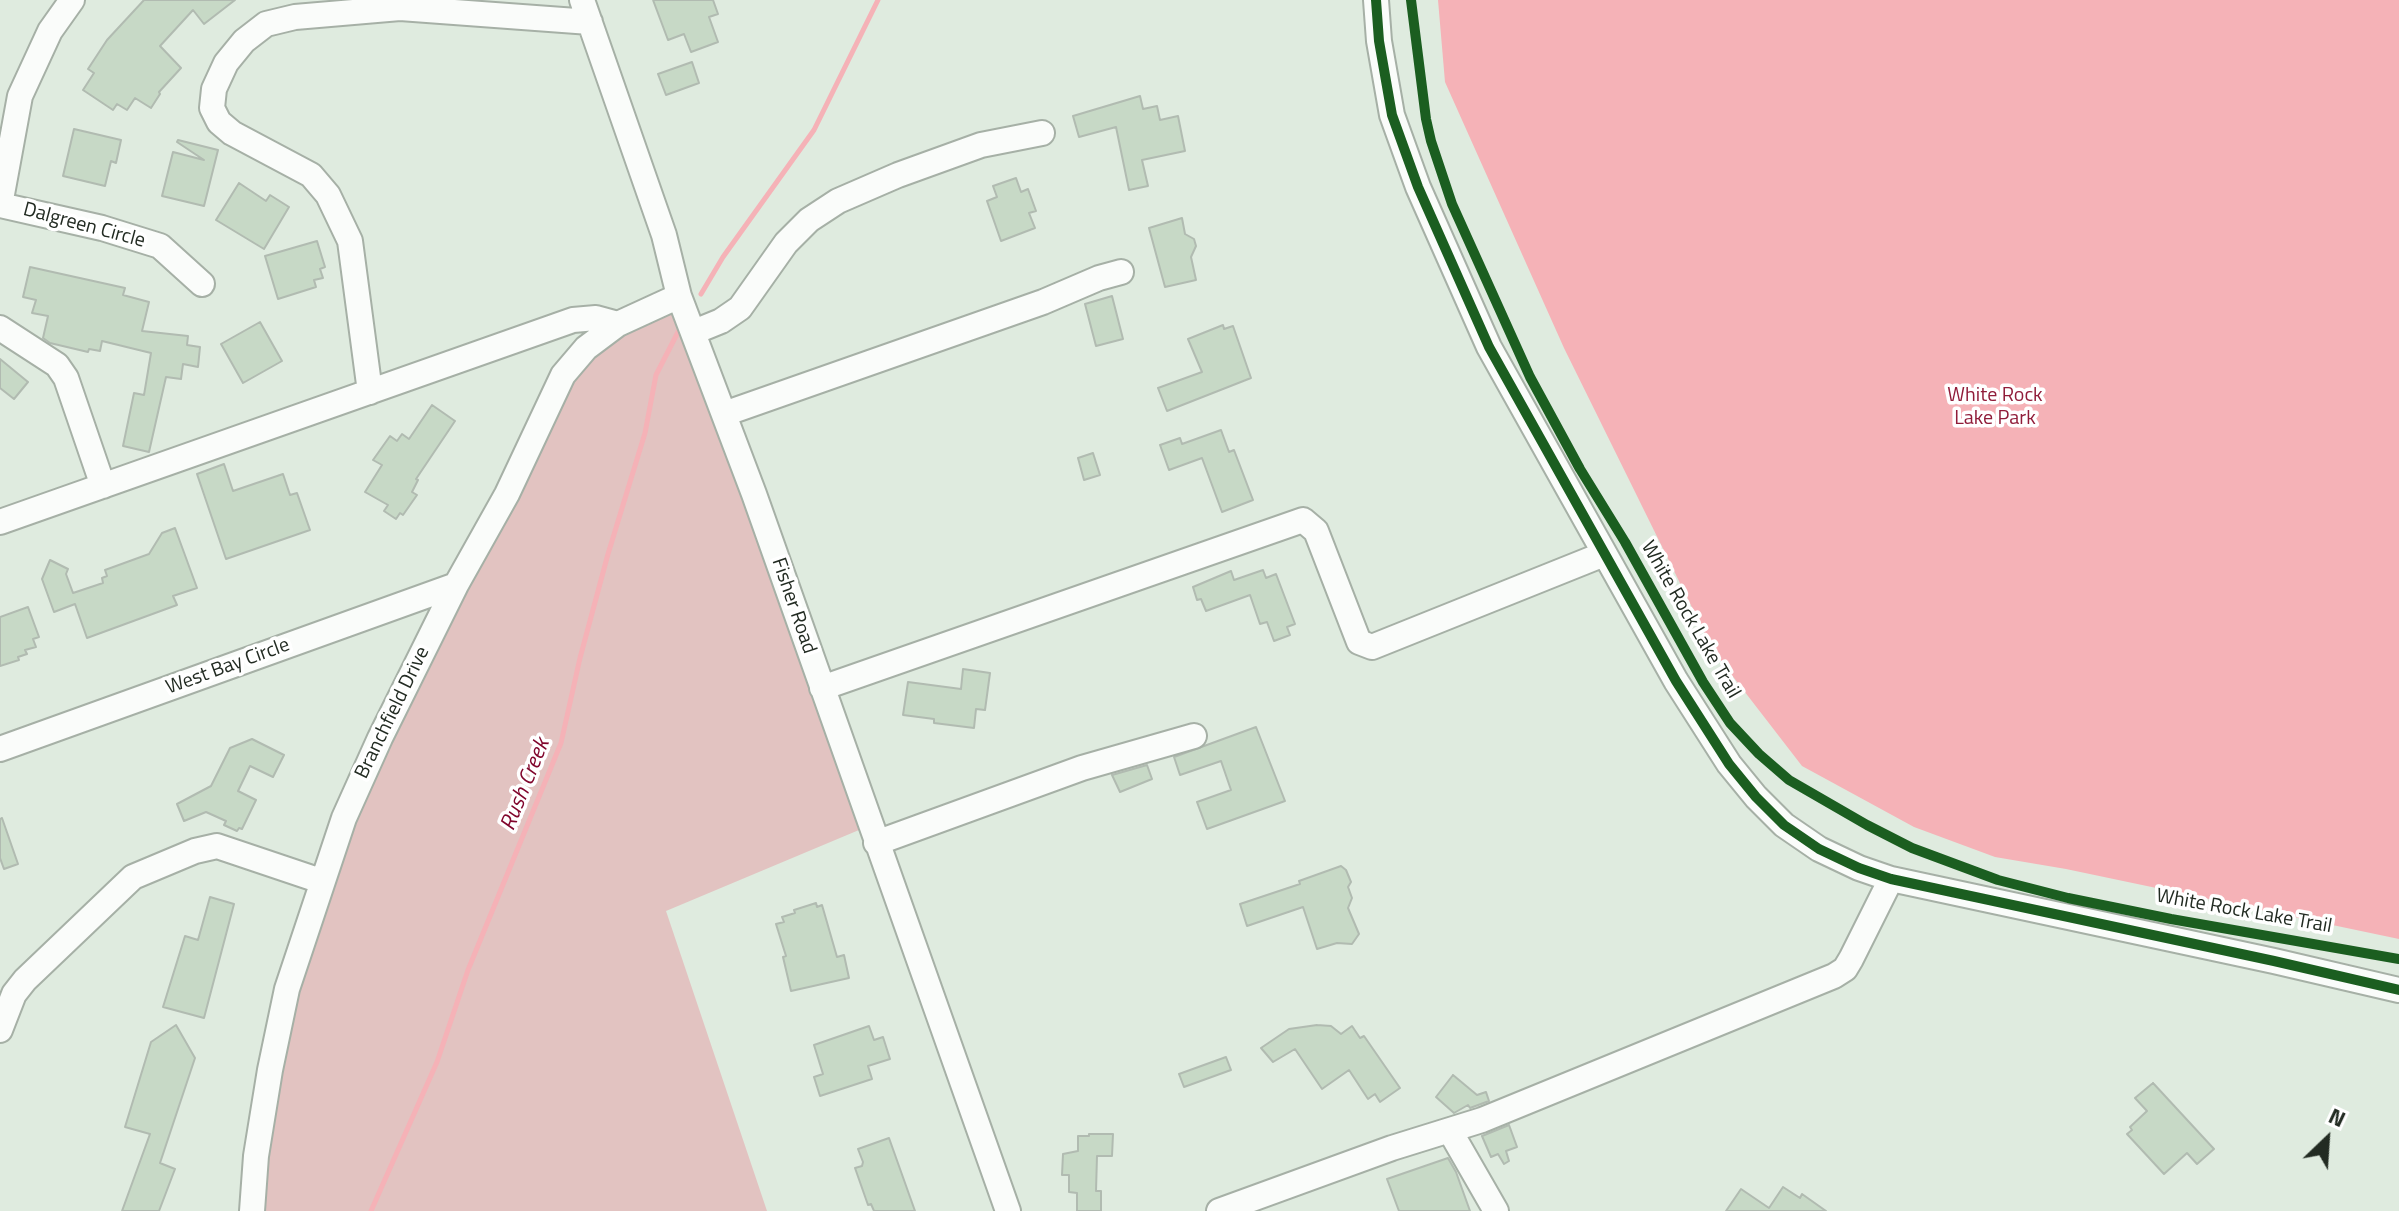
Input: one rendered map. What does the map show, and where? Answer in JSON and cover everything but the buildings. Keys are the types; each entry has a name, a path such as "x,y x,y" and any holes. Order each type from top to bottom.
{"street":[{"path":"0,205 20,96 50,31 72,0"},
{"path":"1376,0 1379,41 1392,115 1418,187 1489,347 1676,681 1729,764 1784,825 1819,849 1891,879 2399,990"},
{"path":"370,392 350,241 328,195 311,175 232,133 219,122 212,108 214,89 226,63 244,41 266,24 295,17 400,8 586,11"},
{"name":"Fisher Road","path":"586,11 664,235 679,296 724,414 1008,1211"},
{"path":"694,332 721,321 740,308 786,243 809,220 838,201 981,145 1042,133"},
{"name":"Dalgreen Circle","path":"0,205 102,228 160,246 202,284"},
{"path":"724,414 1121,272"},
{"name":"Branchfield Drive","path":"252,1211 256,1156 287,989 344,818 380,738 456,585 507,494 563,375 586,348 618,324 679,296"},
{"path":"0,522 573,320 596,318 618,324"},
{"path":"0,328 57,365 66,378 103,486"},
{"path":"822,688 1303,520 1316,531 1359,642 1372,647 1604,554"},
{"name":"West Bay Circle","path":"0,749 456,585"},
{"path":"876,843 1082,768 1194,736"},
{"path":"0,1030 14,994 25,980 133,877 195,851 217,846 321,881"},
{"path":"1219,1211 1392,1148 1450,1131 1834,976 1845,969 1851,959 1891,879"},
{"path":"1450,1131 1496,1211"}],"shaded area":[{"name":"White Rock Lake Park","path":"1438,0 2399,0 2399,939 1995,857 1914,827 1802,766 1714,652 1564,348 1445,82"},
{"path":"673,309 764,556 859,830 666,911 767,1211 260,1211 269,1140 297,996 358,808 479,562 576,378 610,339"}],"waterway":[{"path":"701,294 723,257 814,130 878,0"},
{"name":"Rush Creek","path":"371,1211 437,1062 468,970 561,743 608,554 645,433 656,375 678,332"}],"cycle path":[{"path":"1376,0 1379,41 1392,115 1418,187 1489,347 1676,681 1729,764 1784,825 1819,849 1891,879 2399,990"},
{"name":"White Rock Lake Trail","path":"1411,0 1431,141 1452,204 1530,377 1703,682 1730,723 1759,754 1789,780 1867,825 1912,848 1998,880 2171,919 2399,959"}]}
